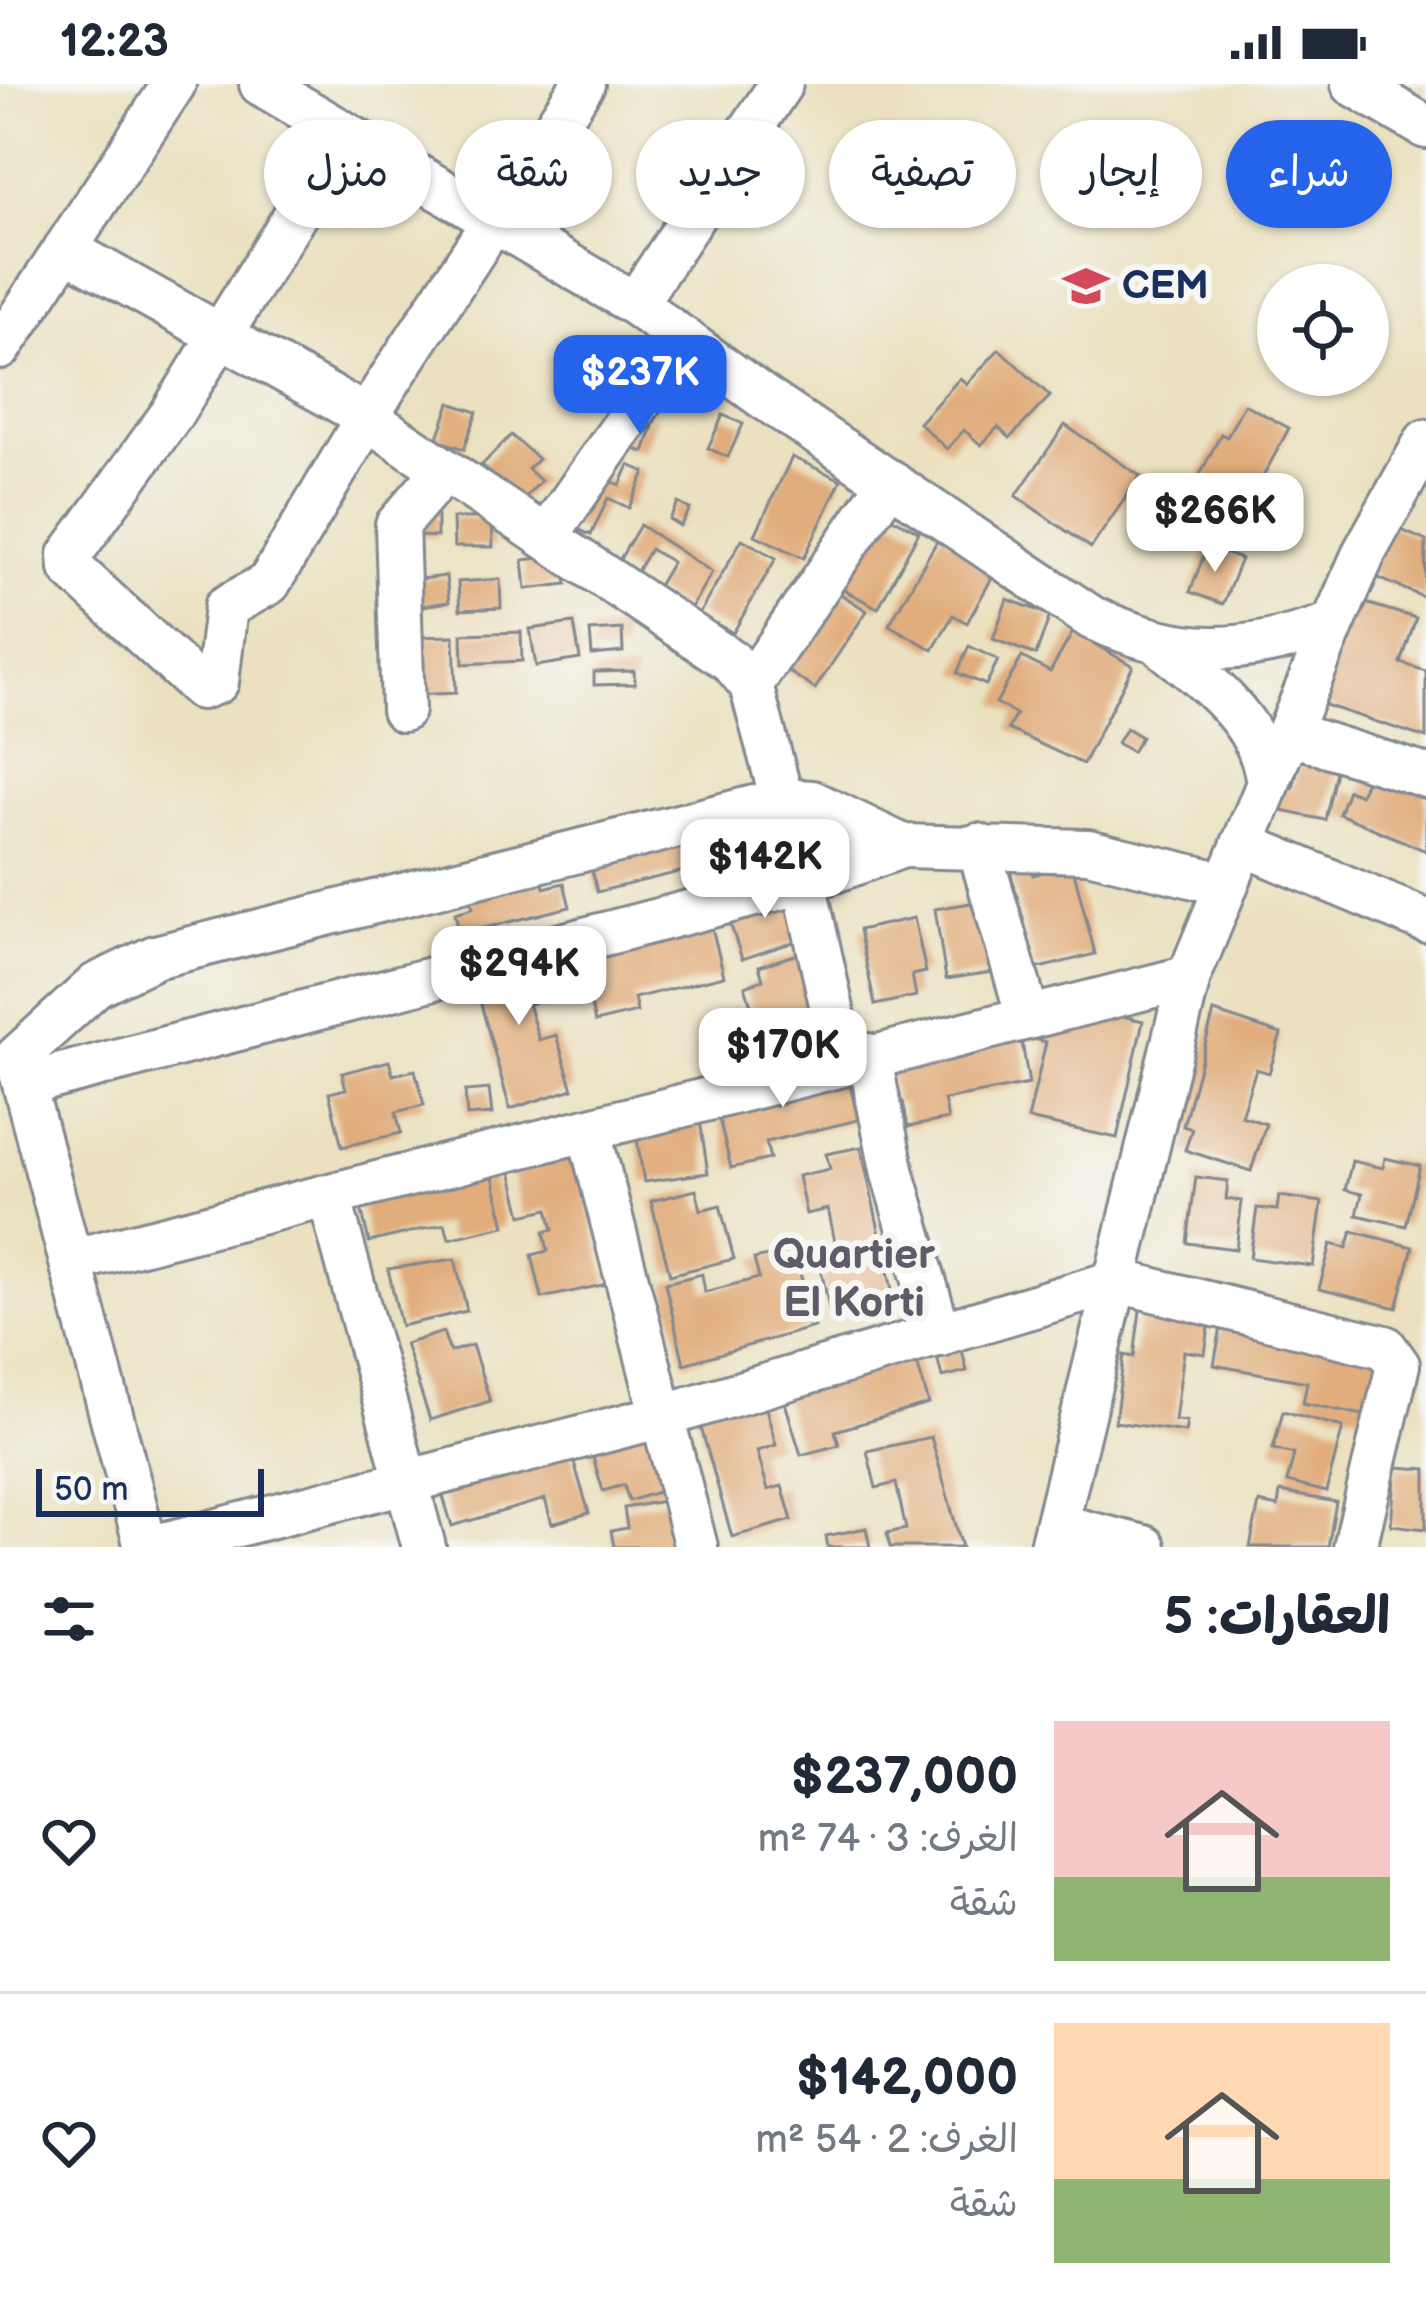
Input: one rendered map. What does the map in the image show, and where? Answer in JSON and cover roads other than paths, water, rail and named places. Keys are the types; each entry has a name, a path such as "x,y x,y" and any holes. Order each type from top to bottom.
{"street":[{"path":"0,348 174,84"},
{"path":"560,120 583,84"},
{"path":"635,304 781,84"},
{"path":"1353,84 1426,127"},
{"path":"280,89 322,120"},
{"path":"287,228 219,339 70,555 70,568 194,684 210,688 217,682 226,607 269,583 367,419 491,228"},
{"path":"503,228 635,304 1092,618 1162,646 1228,650 1333,624"},
{"path":"64,249 367,419 731,661 751,685 782,800"},
{"path":"546,538 684,339"},
{"path":"1144,1547 1054,1536 1189,977 1365,551 1426,441"},
{"path":"403,710 397,525 444,471"},
{"path":"751,685 890,481"},
{"path":"1162,646 1219,696 1257,740 1268,785"},
{"path":"1289,733 1426,776"},
{"path":"14,1068 96,985 138,962 782,800 812,802 903,846"},
{"path":"1243,844 1426,921"},
{"path":"978,845 1028,1017"},
{"path":"14,1068 804,882 903,846 1088,851 1224,884"},
{"path":"804,882 940,1335"},
{"path":"74,1260 330,1199 856,1059 1189,977"},
{"path":"14,1068 74,1260 149,1547 659,1417 1118,1280 1368,1342 1394,1354 1398,1365 1355,1547"},
{"path":"589,1132 696,1547"},
{"path":"330,1199 424,1547"}],"place":[{"name":"CEM","path":"1086,286"}],"district":[{"name":"Quartier El Korti","path":"854,1279"}]}
